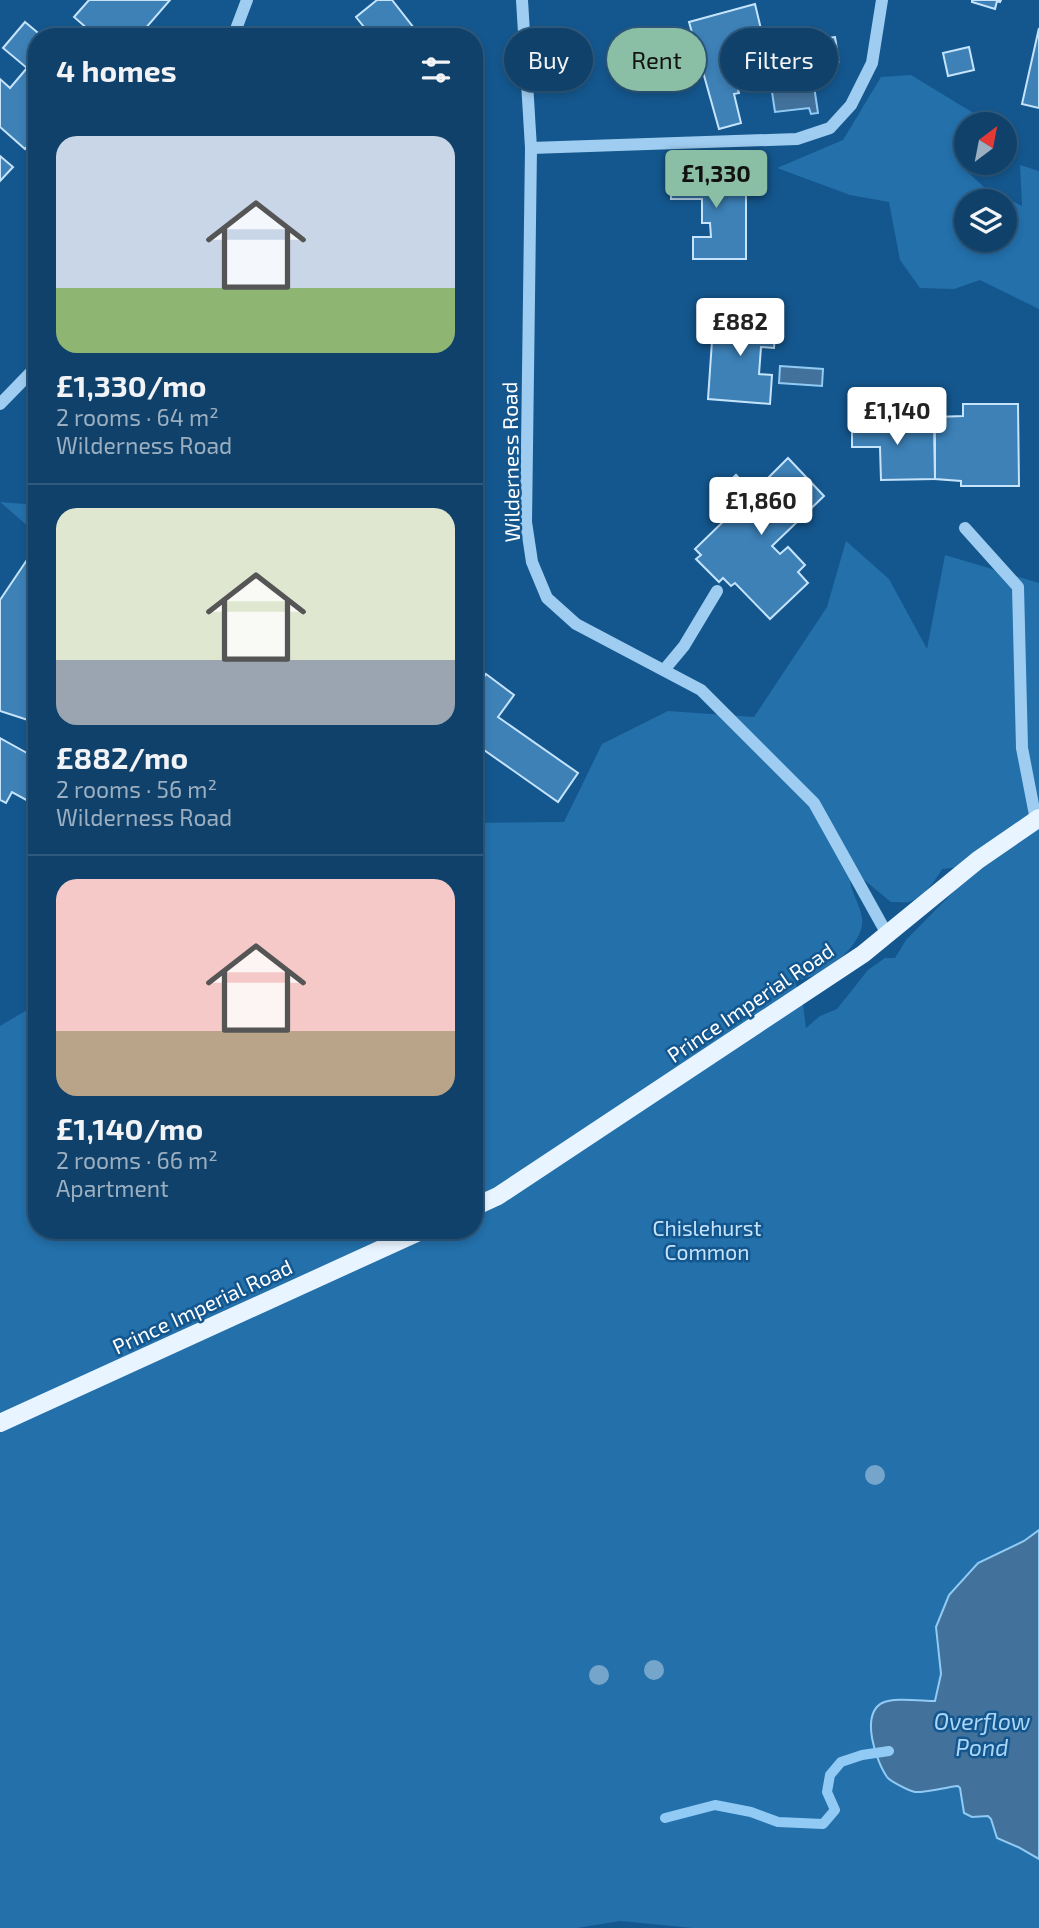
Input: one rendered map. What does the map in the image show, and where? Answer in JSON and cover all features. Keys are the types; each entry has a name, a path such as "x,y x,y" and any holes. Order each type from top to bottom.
{"main road":[{"name":"Prince Imperial Road","path":"483,1203 509,1189 863,954 978,860 1038,819"},
{"name":"Prince Imperial Road","path":"0,1423 403,1239"}],"street":[{"path":"236,28 247,0"},
{"name":"Wilderness Road","path":"522,0 531,148 526,522 533,562 547,598 576,624 701,690 814,803 887,934"},
{"path":"531,148 797,139 831,128 851,105 872,63 882,0"},
{"path":"0,404 28,375"},
{"path":"965,528 1018,587 1022,748 1038,819"},
{"path":"664,670 684,646 717,591"}],"green space":[{"path":"911,75 972,112 954,112 954,175 971,175 987,189 954,189 954,252 1017,252 1017,204 1022,206 1020,165 1039,171 1039,309 980,280 954,289 920,288 900,260 889,202 850,195 777,168 843,140 881,77"},
{"path":"0,502 28,505 28,526"},
{"name":"Chislehurst Common","path":"846,541 889,579 927,649 945,555 1039,583 1039,1928 692,1928 620,1921 577,1928 0,1928 0,1026 28,1009 28,1239 483,1239 483,823 564,822 602,744 668,711 754,717 827,607","holes":["960,867 964,881 906,940 895,958 885,958 868,970 837,1009 820,1016 806,1028 803,1005 795,982 822,972 836,963 852,946 860,932 862,918 850,881 863,879 891,902 909,902 924,893 942,869"]}],"water":[{"path":"815,91 818,113 811,114 809,108 775,112 772,92"},
{"path":"780,366 823,369 822,386 779,383"},
{"name":"Overflow Pond","path":"1039,1530 1039,1859 997,1838 988,1816 972,1817 964,1813 958,1786 915,1792 889,1779 875,1750 871,1727 875,1709 882,1703 900,1700 935,1701 941,1674 936,1627 949,1595 978,1563 1024,1541"}],"building":[{"path":"89,0 170,0 146,28 87,28 74,17"},
{"path":"377,0 392,0 414,28 365,28 356,17"},
{"path":"972,0 1001,0 997,1 995,9"},
{"path":"755,4 761,28 720,28 720,91 738,91 734,94 741,123 719,129 706,83 706,28 691,28 689,22"},
{"path":"25,22 32,28 28,28 28,145 25,149 0,127 0,79 10,88 27,68 3,48"},
{"path":"1039,28 1039,108 1022,104"},
{"path":"969,47 974,70 948,76 943,53"},
{"path":"0,156 13,167 0,181"},
{"path":"671,170 746,171 746,259 693,259 693,237 711,237 710,223 702,223 702,199 671,199"},
{"path":"714,312 763,316 763,322 776,323 774,348 761,347 759,374 772,375 770,404 708,399"},
{"path":"963,404 1018,404 1019,486 961,486 961,481 935,479 935,417 963,416"},
{"path":"879,411 880,428 934,428 935,479 881,480 880,447 852,447 852,412"},
{"path":"788,458 824,496 772,546 780,554 788,547 805,565 798,572 808,583 770,619 735,583 731,586 723,578 719,582 696,559 701,555 695,549 731,514 714,496 736,475 753,493"},
{"path":"28,558 28,720 0,711 0,600"},
{"path":"486,674 514,695 498,717 578,773 558,802 483,749 483,678"},
{"path":"0,738 28,752 28,801 12,792 6,803 0,800"}],"waterway":[{"path":"665,1818 715,1805 751,1812 778,1822 823,1824 835,1810 827,1792 830,1775 841,1762 862,1755 889,1751"}]}
